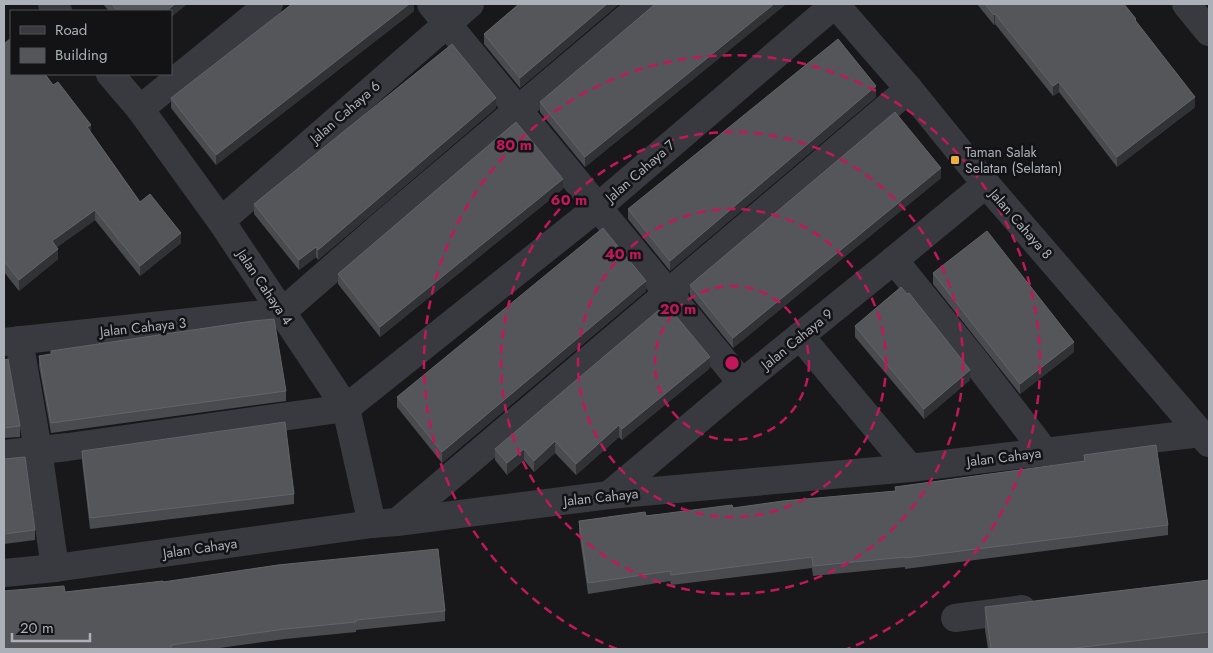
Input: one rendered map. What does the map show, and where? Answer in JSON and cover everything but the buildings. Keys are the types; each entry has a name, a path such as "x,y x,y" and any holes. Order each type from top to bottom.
{"street":[{"path":"140,109 269,4"},
{"name":"Jalan Cahaya 6","path":"221,221 439,14 470,4"},
{"path":"282,312 644,4"},
{"name":"Jalan Cahaya 8","path":"835,4 909,89 986,184 1205,438"},
{"name":"Jalan Cahaya 7","path":"346,408 598,207 835,4"},
{"path":"1186,4 1209,32"},
{"path":"439,14 742,383"},
{"name":"Jalan Cahaya 4","path":"111,75 140,109 221,221 346,408 384,523"},
{"path":"384,523 668,292 909,89"},
{"name":"Jalan Cahaya 9","path":"609,495 742,383 986,184"},
{"path":"894,260 1045,452"},
{"name":"Jalan Cahaya 3","path":"12,341 282,312"},
{"path":"800,336 910,468"},
{"path":"12,341 38,450 55,568"},
{"path":"4,454 68,447 346,408"},
{"name":"Jalan Cahaya","path":"4,573 55,568 384,523 609,495 910,468 1045,452 1205,438"},
{"path":"955,618 1042,607"}],"place":[{"name":"Taman Salak Selatan (Selatan)","path":"955,160"}]}
